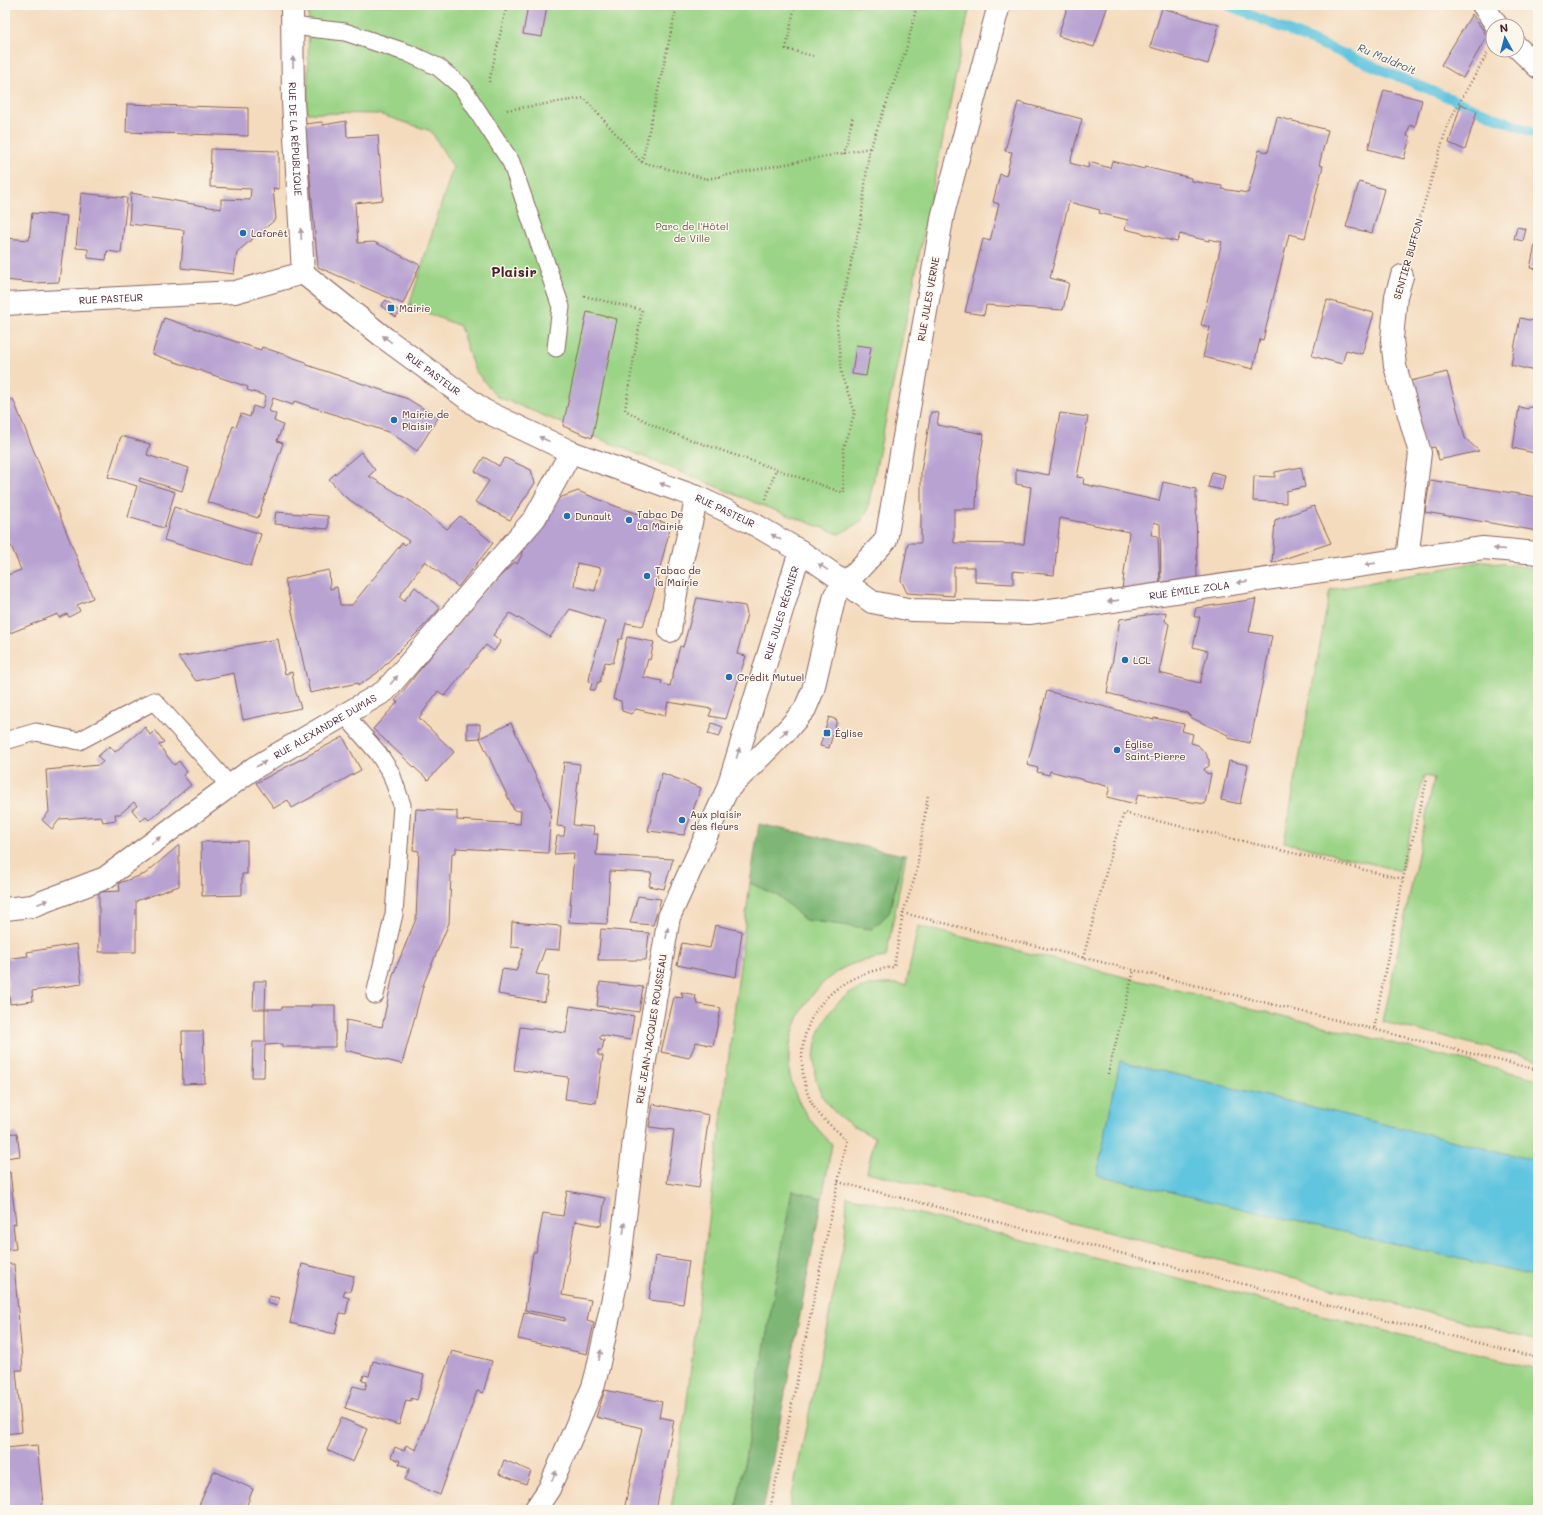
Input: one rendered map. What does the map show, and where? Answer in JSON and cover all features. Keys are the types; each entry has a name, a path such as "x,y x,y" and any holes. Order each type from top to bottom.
{"street":[{"name":"RUE JULES VERNE","path":"846,583 886,540 943,214 999,5"},
{"path":"1483,5 1492,18"},
{"name":"RUE DE LA RÉPUBLIQUE","path":"292,15 293,102 303,272"},
{"path":"1525,55 1538,67"},
{"name":"RUE PASTEUR","path":"5,304 235,292 303,272 386,339 483,410 571,452 697,497 752,523 800,551 846,583"},
{"name":"SENTIER BUFFON","path":"1402,276 1396,296 1392,339 1395,366 1420,453 1407,559"},
{"name":"RUE ALEXANDRE DUMAS","path":"5,909 32,906 104,878 254,768 385,691 535,518 571,452"},
{"path":"670,631 680,569 697,497"},
{"name":"RUE ÉMILE ZOLA","path":"846,583 872,602 912,610 1029,613 1483,548 1538,553"},
{"name":"RUE JULES RÉGNIER","path":"727,790 800,551"},
{"name":"RUE JEAN-JACQUES ROUSSEAU","path":"535,1510 549,1489 593,1387 619,1270 639,1096 669,917 727,790 788,729 805,709 813,690 836,595 846,583"}],"lane":[{"path":"292,15 408,53 438,67 462,88 481,114 511,162 561,307 556,348"},
{"path":"5,742 36,732 79,741 154,701 230,786"},
{"path":"345,715 378,753 391,773 402,805 394,914 375,995"}],"path":[{"path":"507,5 481,114 584,98 641,162 707,179 870,148"},
{"path":"641,162 677,5"},
{"path":"795,5 786,49 813,56"},
{"path":"555,290 642,310 625,410 660,429 844,493 843,447 854,412 841,374 836,323 861,220 870,148 906,50 917,5"},
{"name":"SENTIER BUFFON","path":"1402,276 1448,123 1485,58"},
{"path":"844,154 853,116"},
{"path":"1374,1029 1403,879 1427,779"},
{"path":"770,1510 847,1139 815,1109 803,1078 801,1048 811,1018 829,994 856,976 894,967 903,913 916,874 928,794"},
{"path":"1083,958 1114,843 1124,813 1403,879"},
{"path":"903,913 1538,1070"},
{"path":"1108,1074 1134,970"},
{"path":"838,1182 1538,1358"}],"green space":[{"name":"Parc de l'Hôtel de Ville","path":"308,5 970,5 867,512 861,522 839,534 766,507 496,396 474,369 460,326 409,306 453,167 431,131 379,114 307,113"},
{"path":"1484,561 1538,569 1538,1060 1383,1022 1434,778 1424,776 1401,871 1284,842 1330,590"},
{"path":"759,824 903,855 889,913 872,929 805,920 780,897 750,883"},
{"path":"903,855 906,855 886,957 855,963 845,967 831,976 818,988 807,1002 798,1018 792,1035 789,1052 789,1070 793,1087 804,1111 832,1144 822,1198 792,1191 736,1510 671,1510 686,1408 750,883 780,897 805,920 872,929 889,913"},
{"path":"918,926 1538,1079 1538,1340 867,1172 875,1137 844,1120 831,1108 821,1094 816,1081 814,1067 817,1039 822,1025 829,1013 838,1002 849,994 869,986 891,984 906,985"},
{"path":"792,1190 822,1198 763,1510 736,1510"},
{"path":"847,1196 1538,1369 1538,1510 789,1510 845,1238"}],"water":[{"path":"1120,1061 1538,1161 1538,1277 1097,1175"}],"building":[{"path":"528,5 547,5 542,37 523,34"},
{"path":"1068,5 1108,5 1094,47 1058,36"},
{"path":"1162,8 1219,25 1208,64 1150,47"},
{"path":"1472,14 1485,33 1485,40 1463,78 1441,65"},
{"path":"1384,90 1422,100 1415,127 1410,125 1407,136 1410,137 1404,159 1368,149"},
{"path":"1018,102 1082,119 1070,163 1088,168 1089,162 1110,168 1112,161 1191,178 1191,181 1222,186 1222,189 1248,193 1259,150 1268,152 1277,117 1328,130 1319,165 1323,166 1305,238 1289,234 1263,340 1260,339 1253,369 1203,357 1210,327 1201,325 1222,242 1209,239 1209,241 1180,234 1177,242 1125,229 1128,220 1099,213 1100,210 1069,202 1050,278 1069,283 1063,310 986,305 984,315 965,312 983,239 990,241 999,204 993,202 1000,174 1006,176 1012,152 1005,151"},
{"path":"127,104 248,108 248,136 126,132"},
{"path":"1461,104 1477,111 1465,150 1449,143"},
{"path":"346,121 347,137 378,135 383,200 355,203 358,243 374,242 420,265 403,304 318,267 305,124 322,122 323,125"},
{"path":"211,149 279,151 279,189 273,188 276,219 237,252 234,274 181,268 184,230 129,224 131,193 221,209 221,199 250,200 251,189 210,187"},
{"path":"1359,182 1384,189 1372,233 1346,227"},
{"path":"81,193 127,198 121,253 107,251 106,260 88,258 88,249 76,248"},
{"path":"32,213 67,216 59,282 34,283 5,280 5,238 29,240"},
{"path":"1517,227 1526,229 1523,241 1514,239"},
{"path":"1538,243 1538,269 1530,268 1535,245 1537,246"},
{"path":"386,300 400,312 396,317 381,306"},
{"path":"1327,300 1374,313 1362,354 1346,350 1342,364 1312,356"},
{"path":"587,312 617,319 592,438 563,426"},
{"name":"Mairie de Plaisir","path":"164,318 261,350 262,347 306,362 307,365 408,399 438,418 417,451 391,433 294,401 293,405 273,398 269,411 276,414 274,421 283,425 277,441 283,443 258,518 207,502 233,426 236,427 241,414 250,417 253,406 262,409 266,396 247,390 248,387 152,354"},
{"path":"1520,318 1538,322 1538,372 1511,365"},
{"path":"856,345 871,347 866,376 852,374"},
{"path":"1447,372 1465,438 1479,451 1439,460 1435,447 1425,449 1407,382"},
{"path":"13,399 93,598 77,605 80,611 69,617 67,614 59,618 58,614 5,635 5,576 21,570 5,531 5,402"},
{"path":"1519,407 1528,409 1529,407 1538,408 1538,454 1513,448"},
{"path":"931,412 939,413 937,425 984,434 977,477 976,509 954,509 954,543 1024,544 1031,487 1016,484 1016,469 1049,475 1060,413 1088,417 1077,477 1084,478 1083,484 1159,501 1163,482 1196,489 1197,582 1161,587 1160,524 1154,522 1151,535 1158,536 1160,587 1122,590 1129,532 1060,518 1054,575 1013,571 1013,584 975,582 975,567 954,567 954,596 907,593 901,580 908,543 921,543 921,471"},
{"path":"121,436 150,444 147,455 189,468 182,491 140,478 139,481 175,492 164,528 128,517 137,486 108,477"},
{"path":"361,452 375,470 369,476 412,502 447,529 460,516 493,543 458,587 425,561 399,597 404,601 415,587 440,608 377,673 358,686 358,683 310,693 285,579 329,570 330,589 337,587 340,605 352,605 402,543 405,545 409,541 344,496 329,479"},
{"path":"484,457 499,466 505,458 531,470 535,483 510,520 475,502 489,481 475,471"},
{"path":"1301,467 1305,487 1286,491 1286,503 1253,501 1254,476 1275,477 1275,472"},
{"path":"1212,472 1225,475 1222,490 1208,487"},
{"path":"1430,480 1538,497 1538,531 1425,512"},
{"path":"578,491 615,506 671,525 653,595 643,626 626,623 622,639 619,639 613,663 605,662 600,682 598,682 595,690 590,690 592,683 589,681 591,668 606,621 570,609 550,637 510,613 493,635 501,641 494,651 486,645 445,696 438,691 419,718 454,752 428,780 373,729 398,702 395,701 479,596 515,562 517,564 522,555 521,554 559,498","holes":["577,563 601,568 595,591 574,586"]},
{"path":"1314,506 1331,543 1272,563 1275,520"},
{"path":"174,507 261,534 251,566 164,540"},
{"path":"276,512 328,516 328,529 274,524"},
{"path":"697,598 745,606 747,614 737,654 746,656 726,719 709,716 712,709 668,702 665,716 636,709 631,714 622,711 621,701 613,699 627,637 654,642 650,660 648,659 643,677 662,681 661,684 670,686 680,646 683,647"},
{"path":"1256,599 1249,632 1272,636 1250,743 1228,738 1228,735 1192,718 1187,713 1107,693 1120,619 1166,612 1165,621 1169,624 1159,673 1200,683 1208,651 1193,647 1200,617 1194,617 1196,608"},
{"path":"278,639 285,674 292,672 295,690 301,708 243,720 234,673 196,681 178,657"},
{"name":"Église Saint-Pierre","path":"1047,691 1154,720 1154,718 1184,724 1182,731 1193,734 1191,743 1198,745 1207,755 1209,760 1209,766 1204,769 1206,773 1211,774 1205,804 1138,794 1135,804 1107,797 1110,787 1050,771 1049,775 1037,772 1038,768 1027,765"},
{"path":"829,717 837,720 829,748 820,746"},
{"path":"511,723 551,809 548,853 456,848 456,853 452,853 449,923 424,983 402,1064 345,1050 346,1020 382,1027 393,975 416,919 419,851 413,850 416,809 457,811 457,820 520,824 521,811 514,810 480,738"},
{"path":"712,723 723,727 719,737 708,734"},
{"path":"467,724 480,724 480,738 467,739"},
{"path":"145,727 150,735 155,730 164,742 159,745 174,765 179,761 187,772 183,775 191,785 149,820 146,817 141,821 132,810 137,806 134,802 120,814 115,814 116,820 103,822 101,816 60,819 52,829 42,820 49,812 46,770 99,765 103,762 98,756 110,746 115,752"},
{"path":"343,737 361,770 292,808 288,800 274,808 256,783"},
{"path":"1229,761 1248,765 1240,804 1221,800"},
{"path":"564,762 580,764 573,825 594,827 593,834 598,834 596,855 673,859 664,889 649,886 652,873 610,871 607,924 569,922 574,853 554,854 557,836 564,836 565,827 557,826"},
{"path":"662,773 701,788 684,835 648,831"},
{"path":"5,838 8,858 5,859"},
{"path":"247,841 247,874 242,874 242,895 202,896 201,842"},
{"path":"179,845 179,886 136,901 136,952 99,952 99,892 120,891 119,883 145,874"},
{"path":"638,896 661,899 653,925 630,923"},
{"path":"512,922 561,926 559,950 545,949 536,974 549,976 545,1002 498,994 502,969 516,971 524,948 511,947"},
{"path":"715,925 742,931 736,977 677,965 682,943 710,948"},
{"path":"601,929 649,933 646,960 598,960"},
{"path":"77,944 82,984 32,991 33,1001 10,1004 5,959 28,956 27,952"},
{"path":"254,981 266,981 265,1009 253,1009"},
{"path":"600,982 643,987 639,1012 597,1006"},
{"path":"681,992 695,995 697,1004 721,1008 713,1046 696,1042 689,1058 661,1052 674,997 683,998"},
{"path":"311,1005 335,1005 335,1047 282,1047 282,1044 265,1045 264,1077 252,1077 253,1042 265,1042 265,1009 282,1009 282,1007 311,1007"},
{"path":"570,1006 634,1016 630,1040 600,1035 600,1039 604,1040 602,1050 598,1050 598,1055 603,1056 596,1103 565,1099 568,1077 514,1070 520,1027 566,1033"},
{"path":"182,1031 203,1031 205,1083 183,1084"},
{"path":"653,1104 709,1115 699,1188 667,1183 674,1130 649,1127"},
{"path":"17,1133 20,1156 5,1158 5,1134"},
{"path":"10,1172 16,1224 13,1224 16,1249 5,1250 5,1173"},
{"path":"567,1191 605,1198 601,1226 575,1221 562,1295 591,1300 587,1321 594,1323 587,1354 518,1339 524,1312 565,1321 565,1318 525,1310 533,1252 536,1252 543,1213 563,1216"},
{"path":"655,1256 689,1261 683,1304 649,1300"},
{"path":"5,1264 14,1264 23,1370 16,1370 22,1432 5,1434"},
{"path":"302,1264 354,1276 350,1292 345,1290 343,1296 349,1298 346,1314 340,1313 335,1334 290,1323"},
{"path":"269,1296 279,1298 277,1306 267,1303"},
{"path":"452,1351 492,1361 483,1393 477,1391 440,1495 405,1480 410,1468 399,1464 400,1461 391,1457 395,1447 404,1451 406,1445 416,1450"},
{"path":"373,1361 424,1375 417,1400 411,1398 411,1401 406,1400 399,1425 345,1408 353,1386 365,1389 367,1382 362,1381 364,1375 369,1376"},
{"path":"605,1390 662,1402 659,1417 674,1420 656,1510 624,1510 642,1428 596,1417"},
{"path":"341,1418 367,1429 353,1462 327,1450"},
{"path":"37,1445 43,1504 40,1505 41,1510 8,1510 8,1508 5,1508 5,1448"},
{"path":"504,1460 531,1471 526,1484 499,1474"},
{"path":"214,1471 253,1489 245,1510 197,1510"}],"waterway":[{"name":"Ru Maldroit","path":"1227,5 1538,135"}],"place":[{"name":"Laforêt","path":"243,233"},
{"name":"Mairie","path":"391,308"},
{"name":"Mairie de Plaisir","path":"394,420"},
{"name":"Dunault","path":"567,516"},
{"name":"Tabac De La Mairie","path":"629,520"},
{"name":"Tabac de la Mairie","path":"647,576"},
{"name":"LCL","path":"1125,660"},
{"name":"Crédit Mutuel","path":"729,677"},
{"name":"Église","path":"827,733"},
{"name":"Église Saint-Pierre","path":"1117,750"},
{"name":"Aux plaisir des fleurs","path":"682,820"}],"district":[{"name":"Plaisir","path":"514,272"}]}
